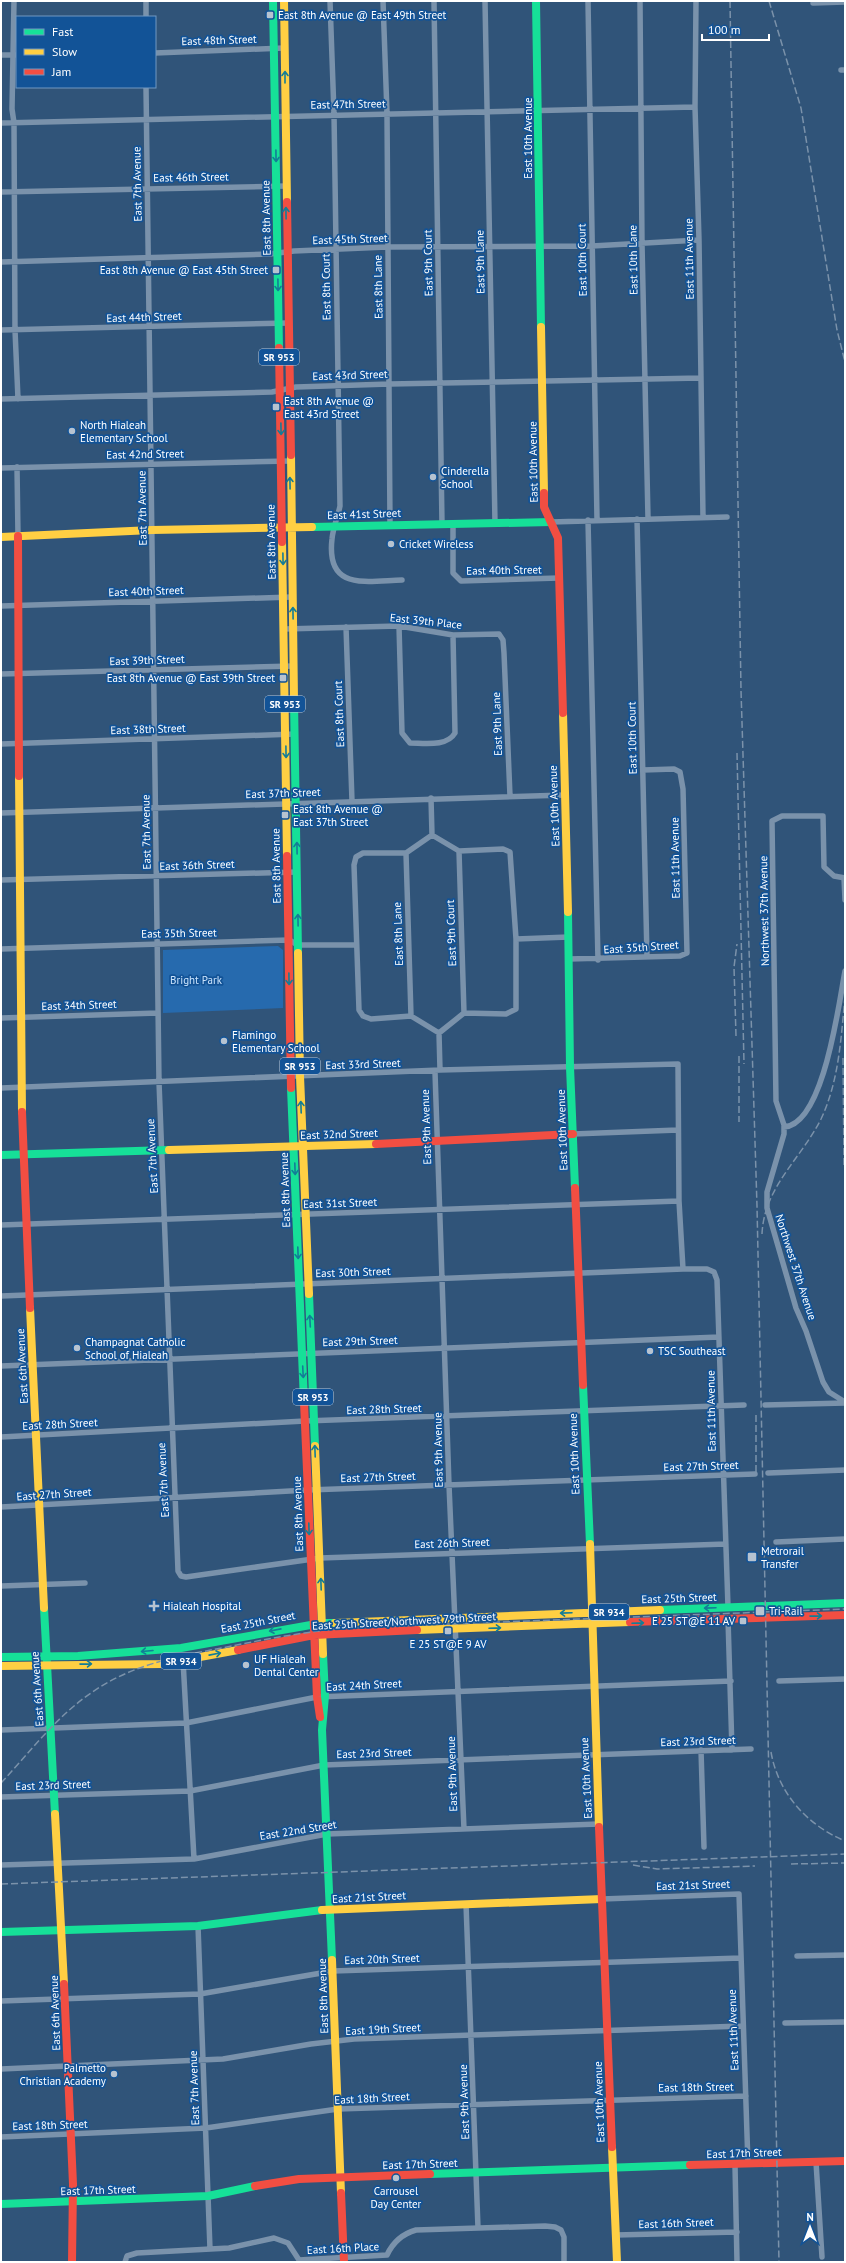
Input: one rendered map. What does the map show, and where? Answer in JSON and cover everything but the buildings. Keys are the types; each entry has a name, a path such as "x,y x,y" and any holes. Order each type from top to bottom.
{"street":[{"path":"14,1 15,54 12,109 14,123 15,330 18,399"},
{"path":"146,1 146,16"},
{"name":"East 8th Avenue","path":"273,1 281,461 292,597 294,666 300,1076 323,1634 321,1697 322,1730 331,1909 344,2260"},
{"name":"East 8th Avenue","path":"284,1 290,461 283,597 291,1077 313,1623 321,1697"},
{"name":"East 8th Court","path":"330,1 334,114 340,506 332,538 334,564 336,571 344,577 355,581 402,580"},
{"name":"East 8th Lane","path":"383,1 390,384 390,524"},
{"name":"East 9th Court","path":"434,1 442,524"},
{"name":"East 9th Lane","path":"485,1 495,523"},
{"name":"East 10th Avenue","path":"536,1 539,111 539,246 543,382 544,507 556,530 558,538 569,937 570,1067 590,1549 593,1687 617,2262"},
{"name":"East 10th Court","path":"588,1 597,519"},
{"name":"East 11th Avenue","path":"696,1 695,107 700,240 703,517"},
{"name":"East 10th Lane","path":"640,2 642,244 648,518"},
{"path":"813,3 845,2"},
{"name":"East 48th Street","path":"156,53 284,48"},
{"path":"1,55 15,54"},
{"name":"East 7th Avenue","path":"146,88 146,188 149,257 153,600 153,739 157,876 159,1082 174,1496 178,1571 181,1576"},
{"name":"East 47th Street","path":"1,123 334,114 695,107"},
{"name":"East 46th Street","path":"1,192 286,186"},
{"name":"East 45th Street","path":"1,262 278,253 387,247 592,246 700,240"},
{"name":"East 44th Street","path":"1,330 288,323"},
{"name":"East 43rd Street","path":"1,399 280,391 338,385 701,378"},
{"name":"East 42nd Street","path":"1,468 290,461"},
{"name":"East 6th Avenue","path":"17,468 17,674 20,879 20,1017 23,1154 44,1585 46,1660 62,1931 71,2134 72,2262"},
{"name":"East 41st Street","path":"1,537 152,530 287,528 390,524 551,522 597,519 727,516"},
{"name":"East 10th Court","path":"637,519 647,957"},
{"path":"588,520 598,960"},
{"name":"East 40th Street","path":"453,524 453,573 461,581 559,578"},
{"name":"East 40th Street","path":"1,606 153,600 292,597"},
{"path":"399,626 402,733 404,738 410,743 445,742 451,739 455,733 453,635"},
{"name":"East 39th Place","path":"284,629 399,626 453,635 499,634 504,640 504,653"},
{"name":"East 8th Court","path":"346,627 352,801"},
{"name":"East 9th Lane","path":"504,653 510,796"},
{"name":"East 39th Street","path":"1,674 294,666"},
{"name":"East 38th Street","path":"1,744 295,734"},
{"name":"East 11th Avenue","path":"643,770 674,770 680,772 684,789 687,926"},
{"name":"East 37th Street","path":"1,814 431,798 565,795"},
{"path":"431,798 432,835"},
{"name":"Northwest 37th Avenue","path":"845,900 844,878 834,876 824,867 822,816 782,816 772,821 776,1101 784,1127 783,1139 766,1194 768,1214 796,1308 824,1385 831,1394 845,1403"},
{"path":"432,835 458,851 504,849 510,852 516,939 516,1009 506,1014 464,1013 439,1033 411,1016 371,1019 363,1016 359,1010 356,945 354,865 356,857 363,853 406,852 432,835"},
{"name":"East 9th Court","path":"458,851 464,1013"},
{"name":"East 8th Lane","path":"406,852 411,1016"},
{"name":"East 36th Street","path":"1,880 297,872"},
{"name":"East 35th Street","path":"569,959 598,960 680,956 687,953 687,926"},
{"path":"516,939 569,937"},
{"path":"289,940 298,945 356,945"},
{"name":"East 35th Street","path":"1,949 289,940"},
{"path":"784,1127 791,1126 814,1099 831,1045 845,970"},
{"name":"East 34th Street","path":"1,1018 158,1013"},
{"name":"East 9th Avenue","path":"439,1033 437,1071 439,1208 448,1417 448,1485 459,1690 464,1829"},
{"name":"East 33rd Street","path":"1,1088 437,1071 678,1064 678,1130"},
{"path":"678,1130 679,1201 683,1269"},
{"name":"East 32nd Street","path":"1,1155 437,1142 573,1134 678,1130"},
{"name":"East 31st Street","path":"1,1225 439,1208 679,1201"},
{"name":"East 11th Avenue","path":"706,1269 714,1272 717,1280 728,1607"},
{"name":"East 30th Street","path":"1,1296 299,1283 706,1269"},
{"name":"East 29th Street","path":"1,1366 302,1352 582,1343 719,1336"},
{"path":"765,1405 845,1403"},
{"name":"East 28th Street","path":"1,1437 305,1421 448,1417 744,1405"},
{"path":"768,1473 845,1470"},
{"name":"East 27th Street","path":"1,1507 174,1496 308,1490 755,1474"},
{"path":"776,1542 845,1539"},
{"name":"East 26th Street","path":"181,1576 186,1577 320,1558 726,1544"},
{"path":"1,1586 85,1583"},
{"name":"East 25th Street","path":"46,1660 181,1648 313,1623 845,1603"},
{"path":"675,1609 675,1621"},
{"name":"East 25th Street/Northwest 79th Street","path":"1,1657 145,1665 182,1660 323,1634 845,1615"},
{"path":"728,1619 732,1750"},
{"name":"East 25th Street/Northwest 79th Street","path":"1,1666 46,1660"},
{"path":"182,1660 194,1859"},
{"path":"779,1681 845,1679"},
{"name":"East 24th Street","path":"1,1730 186,1723 321,1697 459,1690 593,1687 731,1681"},
{"name":"East 23rd Street","path":"1,1797 190,1791 324,1765 751,1749"},
{"path":"701,1750 704,1847"},
{"name":"East 22nd Street","path":"1,1865 194,1859 327,1834 599,1824"},
{"name":"East 11th Avenue","path":"739,1894 748,2164"},
{"name":"East 21st Street","path":"1,1932 198,1926 331,1909 739,1894"},
{"name":"East 9th Avenue","path":"466,1904 478,2228"},
{"name":"East 7th Avenue","path":"198,1926 210,2250"},
{"path":"796,1956 845,1956"},
{"name":"East 20th Street","path":"1,2000 200,1994 333,1971 741,1958"},
{"path":"785,2023 845,2022"},
{"name":"East 19th Street","path":"1,2069 203,2060 336,2041 743,2026"},
{"name":"East 18th Street","path":"1,2137 206,2128 338,2109 611,2099 746,2096"},
{"name":"East 17th Street","path":"1,2204 208,2196 281,2181 613,2167 844,2161"},
{"path":"816,2162 822,2258"},
{"path":"735,2165 737,2262"},
{"name":"East 16th Place","path":"126,2259 137,2253 229,2248 274,2238 288,2243 299,2261 344,2260 387,2255 398,2240 406,2233 416,2230 555,2226 561,2230 564,2237 564,2262"},
{"name":"East 16th Street","path":"616,2235 737,2232"},
{"path":"387,2255 389,2262"}],"green space":[{"name":"Bright Park","path":"278,946 283,950 283,1008 163,1013 163,950"}],"railway":[{"path":"730,1 741,690 757,1206 779,2262"},
{"path":"769,1 801,108 837,330 845,362"},
{"path":"737,753 744,1064"},
{"path":"736,1036 734,967 737,944"},
{"path":"762,1234 764,1217 776,1188 813,1133 827,1105 832,1090 838,1059 845,997"},
{"path":"739,1056 739,1122"},
{"path":"843,1058 844,1168"},
{"path":"756,1412 756,1472"},
{"path":"1,1783 43,1736 66,1713 91,1693 107,1683 139,1668 156,1662 191,1654 256,1641 344,1628 845,1609"},
{"path":"771,1752 780,1781 796,1806 818,1826 845,1841"},
{"path":"1,1884 845,1854"},
{"path":"791,1864 845,1863"},
{"path":"633,1865 657,1869 755,1866"}],"traffic: fast":[{"path":"273,1 279,348"},
{"path":"536,1 541,327"},
{"path":"312,527 551,522"},
{"path":"294,700 298,953"},
{"path":"568,912 570,1067 575,1188"},
{"path":"291,1088 304,1402"},
{"path":"1,1155 169,1150"},
{"path":"309,1294 315,1446"},
{"path":"583,1385 590,1544"},
{"path":"660,1610 845,1603"},
{"path":"44,1608 55,1814"},
{"path":"1,1657 78,1656 181,1648 322,1623 335,1623"},
{"path":"323,1654 325,1696 322,1730 332,1960"},
{"path":"1,1932 198,1926 322,1910"},
{"path":"430,2174 690,2165"},
{"path":"1,2204 208,2196 255,2186"}],"traffic: slow":[{"path":"284,1 287,202"},
{"path":"541,327 544,493"},
{"path":"291,455 294,700"},
{"path":"1,537 152,530 312,527"},
{"path":"282,542 287,856"},
{"path":"563,713 568,912"},
{"path":"19,776 22,1112"},
{"path":"298,953 300,1076 309,1294"},
{"path":"169,1150 376,1144"},
{"path":"30,1308 44,1608"},
{"path":"315,1446 323,1654"},
{"path":"590,1544 599,1827"},
{"path":"335,1623 660,1610"},
{"path":"417,1630 630,1622"},
{"path":"1,1666 162,1664 238,1650"},
{"path":"55,1814 64,1984"},
{"path":"322,1910 602,1899"},
{"path":"332,1960 341,2193"},
{"path":"612,2147 617,2262"}],"traffic: jam":[{"path":"287,202 291,455"},
{"path":"279,348 282,542"},
{"path":"544,493 544,507 558,538 563,713"},
{"path":"18,536 19,776"},
{"path":"287,856 291,1088"},
{"path":"22,1112 30,1308"},
{"path":"376,1144 573,1134"},
{"path":"575,1188 583,1385"},
{"path":"304,1402 317,1697 320,1717"},
{"path":"630,1622 845,1615"},
{"path":"238,1650 314,1635 417,1630"},
{"path":"599,1827 612,2147"},
{"path":"64,1984 73,2184 72,2262"},
{"path":"690,2165 845,2161"},
{"path":"255,2186 299,2179 430,2174"},
{"path":"341,2193 344,2262"}],"place":[{"name":"East 8th Avenue @ East 49th Street","path":"270,15"},
{"name":"East 8th Avenue @ East 45th Street","path":"276,270"},
{"name":"East 8th Avenue @ East 43rd Street","path":"276,407"},
{"name":"North Hialeah Elementary School","path":"72,431"},
{"name":"Cinderella School","path":"433,477"},
{"name":"Cricket Wireless","path":"391,544"},
{"name":"East 8th Avenue @ East 39th Street","path":"283,678"},
{"name":"East 8th Avenue @ East 37th Street","path":"285,815"},
{"name":"Flamingo Elementary School","path":"224,1041"},
{"name":"Champagnat Catholic School of Hialeah","path":"77,1348"},
{"name":"TSC Southeast","path":"650,1351"},
{"name":"Metrorail Transfer","path":"752,1557"},
{"name":"Hialeah Hospital","path":"154,1606"},
{"name":"Tri-Rail","path":"760,1611"},
{"name":"E 25 ST@E 11 AV","path":"743,1621"},
{"name":"E 25 ST@E 9 AV","path":"448,1631"},
{"name":"UF Hialeah Dental Center","path":"246,1665"},
{"name":"Palmetto Christian Academy","path":"114,2074"},
{"name":"Carrousel Day Center","path":"396,2178"}]}
